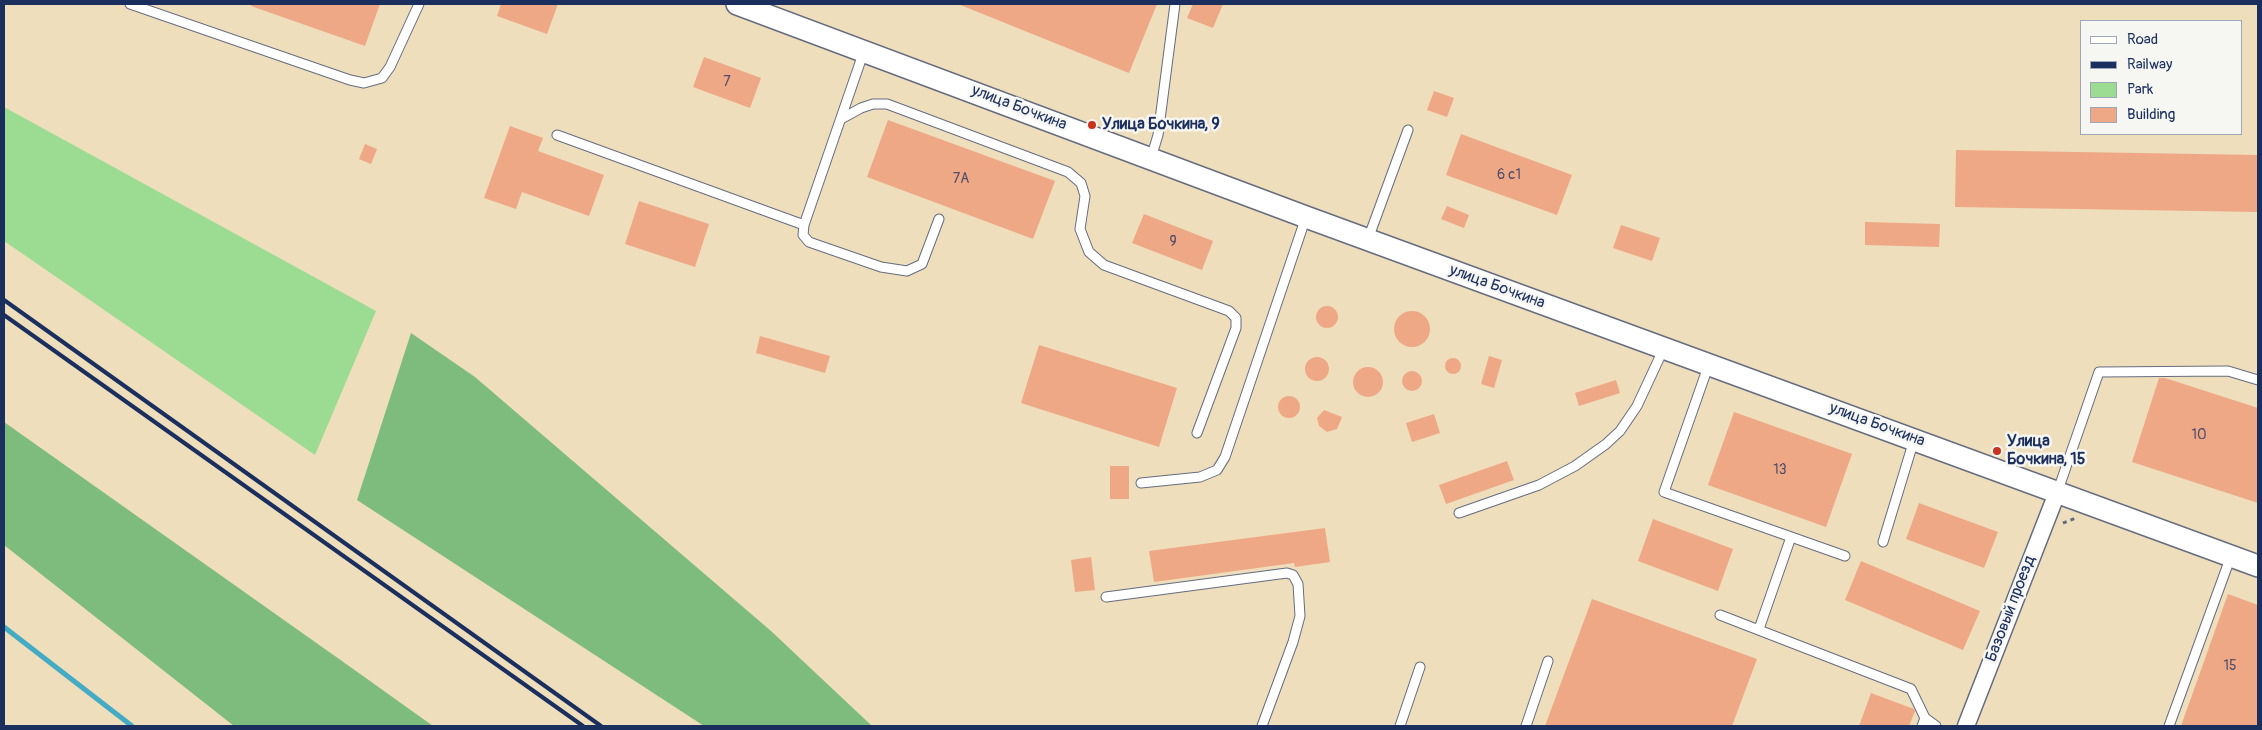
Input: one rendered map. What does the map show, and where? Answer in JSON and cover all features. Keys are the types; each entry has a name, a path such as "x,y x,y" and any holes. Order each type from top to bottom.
{"street":[{"name":"улица Бочкина","path":"737,4 865,50 1368,240 2258,566"},
{"name":"Базовый проезд","path":"1966,726 2057,492"}],"lane":[{"path":"130,4 350,80 364,83 382,78 390,67 419,4"},
{"path":"1151,158 1158,135 1176,4"},
{"path":"865,50 804,225 803,235 809,242 881,267 907,271 922,264 939,220"},
{"path":"841,119 873,104 887,104 1068,172 1081,183 1085,196 1080,229 1083,237 1089,252 1104,265 1229,311 1236,318 1236,328 1197,433"},
{"path":"1368,240 1408,130"},
{"path":"557,135 804,225"},
{"path":"1141,483 1200,477 1217,470 1226,457 1306,217"},
{"path":"1459,513 1539,486 1575,466 1606,444 1620,431 1637,406 1664,348"},
{"path":"1709,364 1664,492 1845,556"},
{"path":"2057,492 2099,372 2228,371 2258,380"},
{"path":"1883,542 1914,439"},
{"path":"1759,630 1791,537"},
{"path":"2170,726 2232,556"},
{"path":"1106,597 1287,573 1293,575 1298,584 1300,616 1293,642 1262,726"},
{"path":"1720,615 1911,689 1923,722 1936,726"},
{"path":"1526,726 1548,660"},
{"path":"1400,726 1420,667"}],"path":[{"path":"2060,526 2065,521 2080,518"}],"green space":[{"path":"4,107 376,311 315,455 4,241"},
{"path":"411,333 475,377 771,631 872,726 704,726 357,500"},
{"path":"4,422 433,726 234,726 4,545"}],"building":[{"path":"251,4 380,4 365,46 251,6"},
{"path":"501,4 558,4 547,34 497,16"},
{"path":"958,4 1157,4 1129,73"},
{"path":"1193,4 1223,4 1213,28 1187,18"},
{"path":"704,57 761,78 750,108 693,87"},
{"path":"1434,91 1454,98 1447,117 1427,110"},
{"path":"888,120 1055,181 1033,239 867,177"},
{"path":"510,126 543,138 538,151 604,175 589,216 522,192 516,209 484,198"},
{"path":"1461,134 1572,175 1557,215 1446,175"},
{"path":"365,144 377,149 371,164 359,159"},
{"path":"1956,150 2258,155 2258,212 1955,207"},
{"path":"639,201 709,224 695,267 625,244"},
{"path":"1447,206 1469,215 1464,228 1441,219"},
{"path":"1144,214 1213,241 1202,270 1132,243"},
{"path":"1865,222 1940,224 1939,247 1865,245"},
{"path":"1621,225 1660,238 1652,261 1613,248"},
{"path":"1327,306 1335,309 1338,317 1335,325 1327,328 1319,325 1316,317 1319,309"},
{"path":"1412,311 1419,312 1425,316 1429,322 1429,336 1425,342 1419,346 1412,347 1405,346 1399,342 1395,336 1394,329 1395,322 1399,316 1405,312"},
{"path":"760,336 830,356 825,373 756,353"},
{"path":"1039,345 1177,388 1159,447 1021,403"},
{"path":"1489,356 1502,360 1494,388 1481,384"},
{"path":"1317,357 1325,361 1329,369 1325,377 1317,381 1309,377 1305,369 1309,361"},
{"path":"1450,358 1456,358 1461,363 1459,372 1450,374 1445,369 1445,363"},
{"path":"1368,367 1379,371 1383,382 1379,393 1368,397 1357,393 1353,382 1357,371"},
{"path":"1412,371 1419,374 1422,381 1419,388 1412,391 1405,388 1402,381 1405,374"},
{"path":"2159,378 2165,378 2258,408 2258,503 2132,462"},
{"path":"1616,380 1620,393 1579,406 1575,393"},
{"path":"1285,396 1293,396 1300,403 1300,411 1293,418 1285,418 1278,411 1278,403"},
{"path":"1324,410 1342,417 1337,429 1327,432 1319,426 1317,418"},
{"path":"1734,412 1852,454 1826,527 1708,485"},
{"path":"1434,414 1440,433 1412,442 1406,423"},
{"path":"1507,461 1514,480 1446,504 1439,485"},
{"path":"1110,466 1129,466 1129,499 1110,499"},
{"path":"1919,503 1998,532 1984,568 1906,539"},
{"path":"1653,519 1733,549 1718,591 1638,561"},
{"path":"1325,528 1330,562 1295,567 1294,563 1154,582 1149,551"},
{"path":"1091,557 1095,590 1075,592 1071,560"},
{"path":"1861,561 1980,611 1963,650 1845,600"},
{"path":"2228,594 2258,605 2258,726 2181,726"},
{"path":"1592,599 1757,659 1732,726 1545,726"},
{"path":"1871,693 1914,709 1915,711 1909,726 1859,726"}],"waterway":[{"path":"4,627 132,726"}],"railway":[{"path":"4,300 601,726"},
{"path":"4,315 583,726"}],"place":[{"name":"Улица Бочкина, 9","path":"1092,125"},
{"name":"Улица Бочкина, 15","path":"1997,451"}]}
